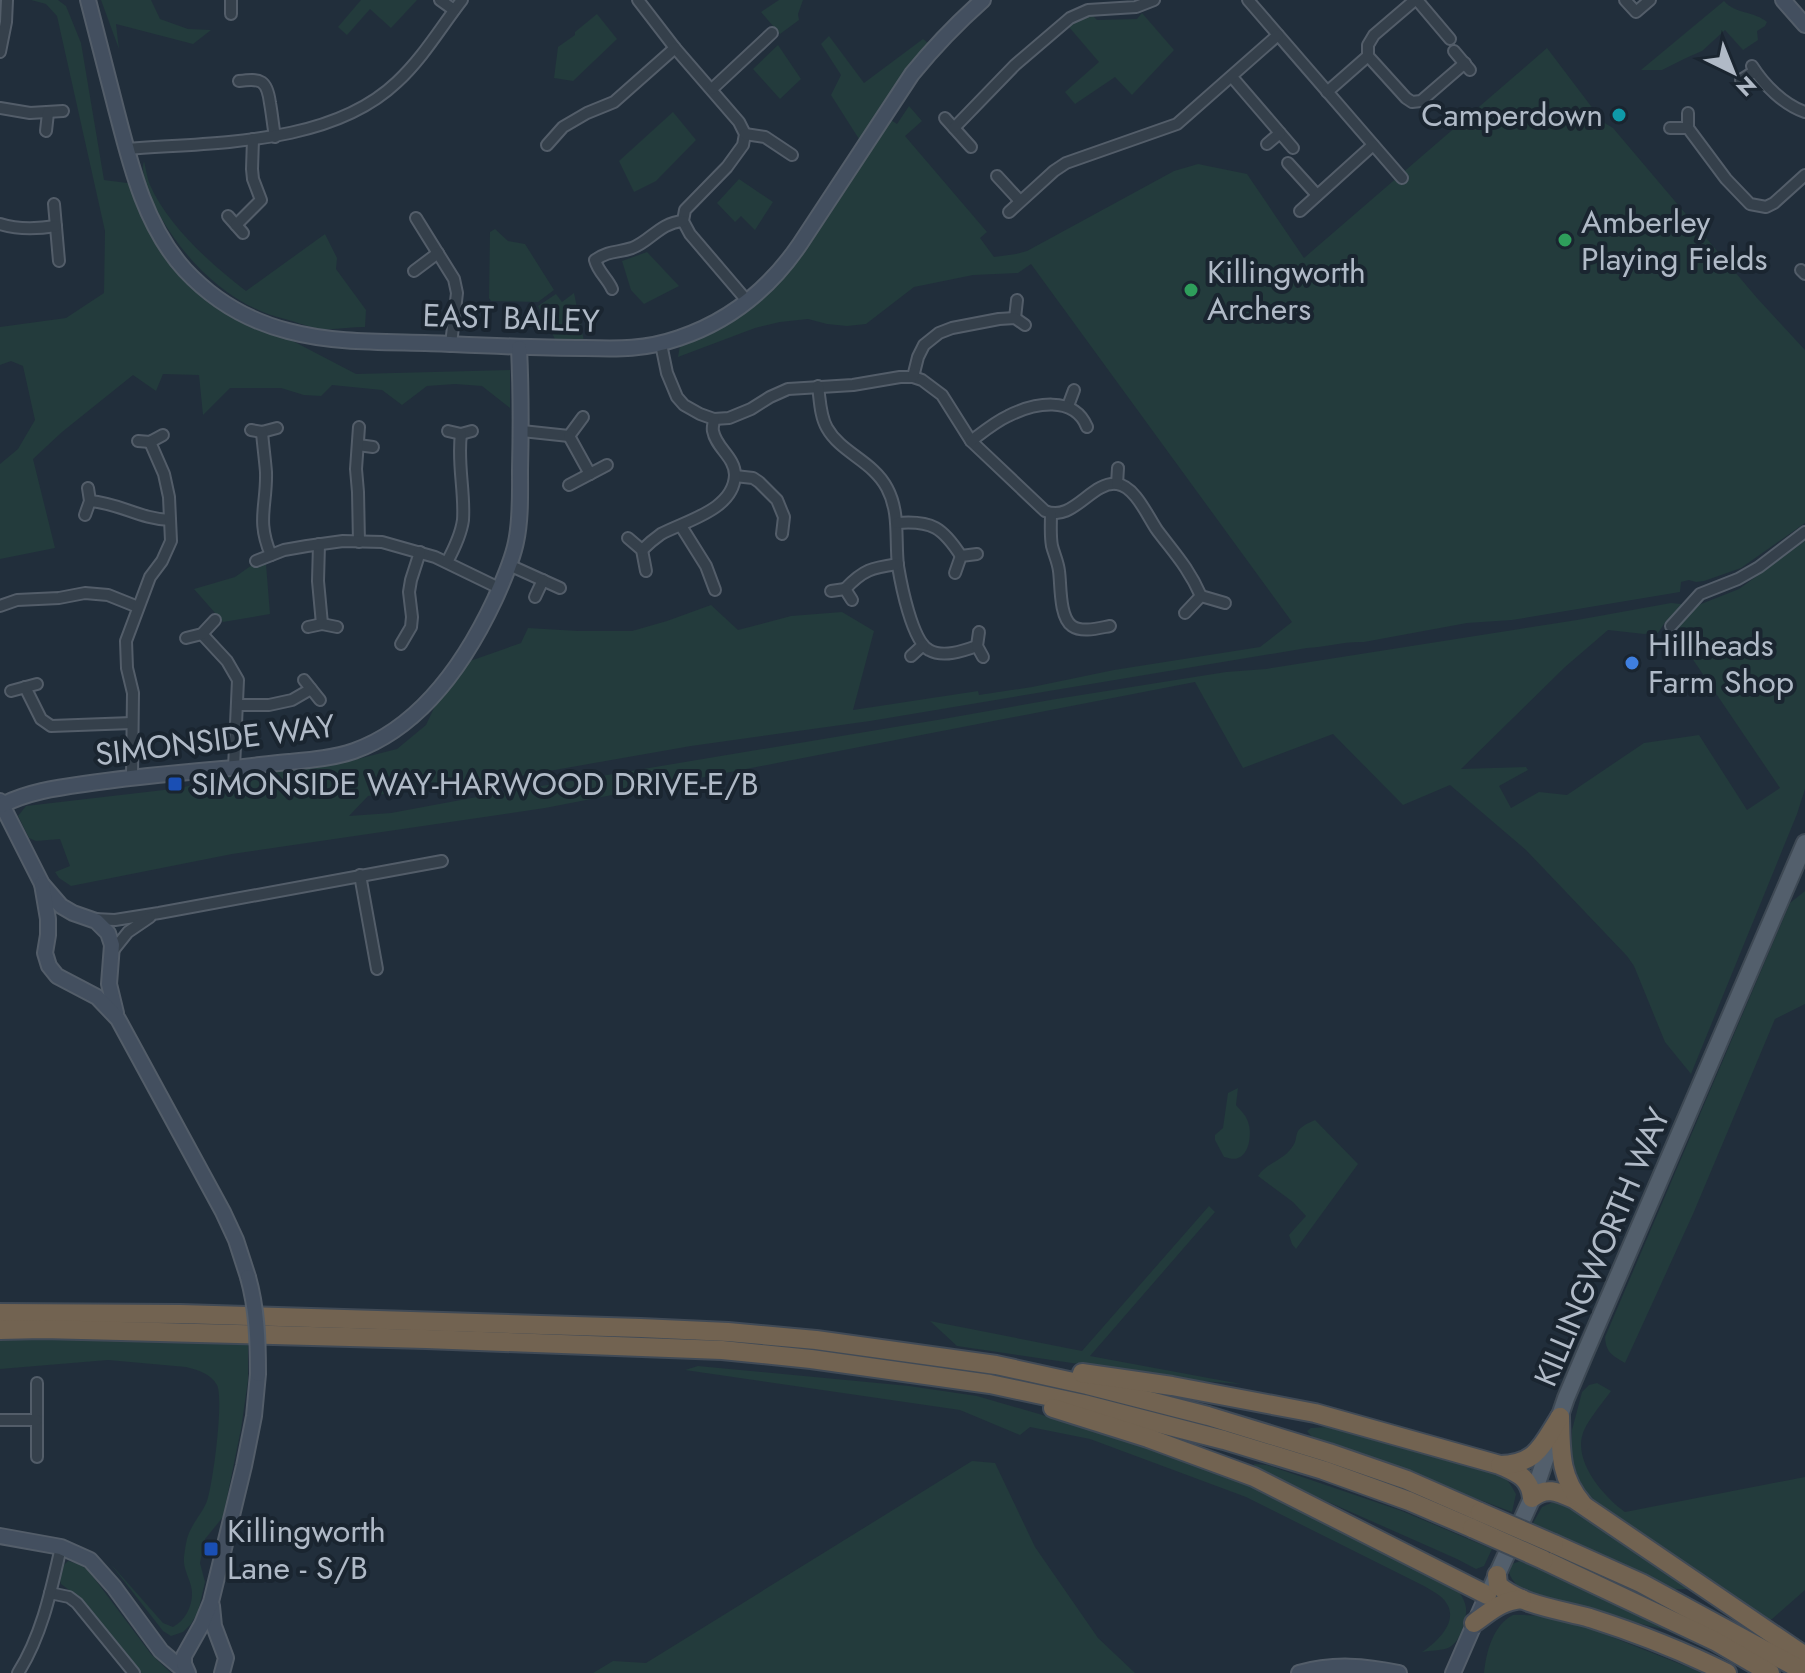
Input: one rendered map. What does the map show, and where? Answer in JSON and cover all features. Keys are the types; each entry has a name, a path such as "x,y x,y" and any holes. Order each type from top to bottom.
{"highway":[{"path":"0,1313 181,1314 713,1331 816,1340 996,1365 1045,1368 1172,1386 1315,1413 1500,1465 1517,1473 1528,1483 1532,1498 1544,1490 1561,1493 1584,1505 1805,1656"},
{"path":"0,1330 426,1339 722,1350 990,1384 1084,1404 1224,1440 1323,1470 1409,1501 1554,1544 1641,1583 1805,1672"},
{"path":"996,1365 1208,1416 1407,1480 1544,1560 1715,1641 1770,1673"},
{"path":"990,1384 1020,1398 1148,1438 1254,1477 1487,1595"},
{"path":"1500,1465 1521,1463 1530,1458 1560,1417"},
{"path":"1560,1417 1561,1460 1565,1475 1573,1493 1584,1505"},
{"path":"1497,1575 1498,1585 1522,1599 1605,1624 1688,1654 1727,1673"},
{"path":"1474,1623 1500,1604 1522,1599"}],"main road":[{"name":"KILLINGWORTH WAY","path":"1487,1595 1532,1498 1585,1353 1805,843"}],"street":[{"path":"0,47 7,0"},
{"name":"EAST BAILEY","path":"88,0 131,169 147,210 164,243 185,270 208,292 233,309 285,331 309,336 519,348 625,350 661,344 705,329 748,302 787,264 912,74 956,24 983,0"},
{"path":"231,0 231,14"},
{"path":"440,0 454,10"},
{"path":"126,149 275,137 335,121 376,99 408,72 462,0"},
{"path":"638,0 739,122 745,134 743,145 727,167 685,210 683,221 690,234 748,302"},
{"path":"954,128 1015,65 1070,18 1088,10 1136,7 1154,0"},
{"path":"1248,0 1402,178"},
{"path":"1450,39 1416,0 1374,35 1368,45 1368,56 1412,102 1421,101 1468,67 1454,51"},
{"path":"1625,0 1636,12 1650,0"},
{"path":"1783,0 1805,25"},
{"path":"712,89 772,33"},
{"path":"1009,212 1066,163 1177,124 1278,35"},
{"path":"547,145 563,127 614,102 675,48"},
{"path":"1327,92 1368,56"},
{"path":"1741,80 1753,69 1782,100 1805,112"},
{"path":"1232,77 1293,148"},
{"path":"239,81 261,81 268,88 275,137"},
{"path":"0,108 30,113 63,111"},
{"path":"46,131 48,113"},
{"path":"1688,113 1688,128 1726,179 1750,204 1766,207 1774,203 1805,175"},
{"path":"945,118 971,147"},
{"path":"1670,128 1688,128"},
{"path":"1267,144 1280,133"},
{"path":"745,134 765,137 792,155"},
{"path":"228,216 240,229 261,200 253,179 253,139"},
{"path":"1300,211 1373,145"},
{"path":"1288,163 1317,195"},
{"path":"997,176 1020,201"},
{"path":"54,204 59,261"},
{"path":"416,218 454,279 457,293 451,344"},
{"path":"612,289 595,260 606,253 634,247 660,228 683,221"},
{"path":"0,224 41,229 56,226"},
{"path":"414,271 438,253"},
{"path":"913,377 924,345 939,333 952,328 1020,321 1017,300"},
{"path":"661,344 667,373 677,397 684,405 714,419 729,418 788,389 913,377 934,387 971,441 1034,502 1051,514 1073,507 1099,489 1117,484 1126,488 1192,575 1201,596"},
{"name":"SIMONSIDE WAY","path":"1,803 39,791 132,777 312,760 351,752 393,732 430,699 453,671 473,640 509,565 519,517 522,431 519,348"},
{"path":"818,386 825,425 838,441 865,462 888,489 897,523 898,564 905,600 923,645 928,650 949,653 980,652 979,632"},
{"path":"1068,406 1074,390"},
{"path":"971,441 1011,414 1040,406 1068,406 1076,411 1087,427"},
{"path":"569,436 583,417"},
{"path":"642,550 663,533 715,507 729,493 735,476 732,463 713,432 714,419"},
{"path":"359,427 356,469 359,542"},
{"path":"271,555 262,520 266,474 256,431 277,428"},
{"path":"447,562 463,522 459,450 467,432 448,431"},
{"path":"522,431 569,436"},
{"path":"138,441 150,442 163,435"},
{"path":"569,436 590,474"},
{"path":"132,777 133,693 127,668 126,641 150,577 171,541 169,497 164,474 150,442"},
{"path":"358,445 373,447"},
{"path":"569,485 607,465"},
{"path":"1117,484 1118,468"},
{"path":"735,476 753,478 766,486 777,500 784,517 782,534"},
{"path":"85,515 90,501 88,488"},
{"path":"90,501 104,502 152,519 170,520"},
{"path":"1051,514 1052,546 1059,569 1064,611 1070,626"},
{"path":"784,517 797,518"},
{"path":"897,523 939,528 961,556"},
{"path":"681,526 706,566 715,590"},
{"path":"1671,626 1700,594 1759,567 1805,532"},
{"path":"628,538 642,550 646,571"},
{"path":"256,561 284,550 319,544 382,542 447,562 499,588"},
{"path":"319,544 322,624"},
{"path":"401,644 411,627 409,592 420,552"},
{"path":"961,556 977,554"},
{"path":"955,573 961,556"},
{"path":"831,591 845,589 866,571 898,564"},
{"path":"509,565 560,588"},
{"path":"695,572 706,566"},
{"path":"535,597 543,580"},
{"path":"845,589 852,600"},
{"path":"0,606 17,600 85,593 108,595 138,607"},
{"path":"1201,596 1225,603"},
{"path":"1185,613 1201,596"},
{"path":"186,638 202,634 215,620"},
{"path":"308,627 322,624 337,627"},
{"path":"1070,626 1088,630 1110,626"},
{"path":"1062,638 1070,626"},
{"path":"411,627 425,631"},
{"path":"202,634 234,669 238,680 234,768"},
{"path":"911,656 923,645"},
{"path":"11,691 37,684"},
{"path":"237,705 269,705 292,700 307,684 320,700"},
{"path":"25,687 41,719 51,726 132,723"},
{"path":"1,803 42,884 61,906 100,923 108,933 112,945 109,990 118,1019 223,1212 236,1240 255,1301 258,1374 254,1416 211,1602 183,1660 188,1673"},
{"path":"48,935 64,919 115,920 442,861"},
{"path":"360,875 377,969"},
{"path":"42,884 47,907 45,953 49,966 57,976 102,1001 118,1019"},
{"path":"73,983 96,979 105,970 120,939 145,919 159,913"},
{"path":"37,1383 37,1457"},
{"path":"0,1420 37,1420"},
{"path":"0,1536 61,1547 94,1563 165,1656 188,1673"},
{"path":"18,1673 37,1639 61,1547"},
{"path":"50,1593 69,1597 77,1603 134,1673"},
{"name":"KILLINGWORTH WAY","path":"1453,1673 1487,1595"},
{"path":"211,1602 214,1626 226,1658 222,1672"},
{"path":"153,1640 169,1646 190,1644 205,1638 221,1646"},
{"path":"1299,1673 1351,1666 1399,1673"}],"green space":[{"path":"31,0 58,0 66,6 81,43 104,180 135,184 163,255 200,294 250,327 287,338 356,374 510,370 510,408 482,386 427,386 402,405 382,390 332,385 321,396 281,388 230,388 203,415 199,375 163,374 156,391 133,375 33,459 55,548 0,559 0,464 18,449 35,420 23,366 11,361 0,365 0,327 66,318 104,293 105,231 57,16 46,4"},
{"path":"101,0 151,0 160,19 188,29 211,30 193,44 116,24 119,49"},
{"path":"361,0 417,0 391,28 370,9 347,35 338,27"},
{"path":"779,0 803,0 799,20 780,34 761,12"},
{"path":"1724,1 1767,22 1757,31 1758,40 1743,50 1725,30 1702,51 1662,70 1641,70"},
{"path":"1142,13 1174,50 1132,95 1115,77 1075,104 1065,92 1099,62 1069,27 1084,16 1093,16 1097,20 1137,19"},
{"path":"597,14 617,39 573,81 554,78 558,47"},
{"path":"829,36 864,83 923,39 928,43 859,139 831,95 841,75 821,44"},
{"path":"778,45 801,79 780,99 753,69"},
{"path":"1547,48 1603,122 1613,128 1805,350 1805,523 1741,568 1704,581 1681,582 1680,592 1512,620 1467,623 1364,642 1307,648 870,721 691,746 486,782 368,796 349,816 391,813 1056,699 1226,672 1266,669 1671,603 1681,604 1681,609 1666,621 1658,633 1608,630 1565,667 1461,769 1526,767 1528,770 1499,786 1511,808 1539,792 1567,795 1644,743 1699,735 1747,810 1780,788 1677,636 1679,623 1701,604 1739,589 1805,541 1805,789 1691,1074 1665,1042 1627,956 1526,850 1450,785 1403,805 1333,734 1243,768 1195,682 545,808 232,854 71,886 55,872 70,866 60,839 36,841 29,838 18,816 26,806 181,788 222,777 342,763 397,749 426,725 441,693 470,661 521,643 528,628 632,631 711,605 738,630 791,616 842,612 874,631 853,710 978,691 979,695 1032,687 1114,670 1260,647 1292,622 1031,264 1018,273 973,275 914,287 866,324 847,326 808,319 780,322 755,328 678,357 680,345 730,322 779,280 820,229 891,120 897,124 909,106 922,121 905,136 987,232 980,238 994,257 1027,251 1174,171 1198,164 1247,174 1304,258"},
{"path":"673,112 696,140 656,181 634,192 619,161"},
{"path":"144,161 150,185 179,230 205,257 246,291 325,234 337,258 336,269 366,310 365,327 327,329 307,326 263,312 218,285 192,261 161,218 145,182"},
{"path":"739,179 773,202 755,230 741,216 735,222 717,203"},
{"path":"495,229 508,241 525,244 554,290 538,302 491,301 490,232"},
{"path":"647,252 679,286 644,304 631,290 622,261"},
{"path":"574,293 584,341 556,341 538,306 556,294 562,302"},
{"path":"266,564 270,614 223,622 194,589 235,577 252,565"},
{"path":"1805,891 1805,1004 1775,1019 1693,1214 1625,1363 1610,1353 1605,1337 1790,903"},
{"path":"1238,1088 1236,1105 1247,1119 1250,1137 1242,1156 1233,1159 1224,1157 1215,1135 1223,1128 1228,1093"},
{"path":"1315,1120 1358,1164 1296,1249 1289,1235 1306,1216 1293,1202 1258,1176 1290,1150 1301,1128"},
{"path":"1209,1206 1215,1212 1090,1356 1241,1384 1187,1380 957,1346 930,1321 1082,1351"},
{"path":"0,1339 248,1342 248,1380 241,1429 223,1517 205,1539 200,1563 205,1582 198,1612 183,1632 171,1636 163,1631 110,1563 163,1623 173,1627 186,1615 192,1592 184,1565 185,1551 189,1533 205,1505 215,1461 217,1385 208,1375 186,1367 108,1360 0,1369"},
{"path":"698,1366 909,1386 977,1396 1128,1440 1266,1490 1450,1580 1466,1608 1462,1631 1448,1648 1422,1652 1442,1634 1450,1619 1447,1604 1436,1593 1246,1497 1090,1439 1030,1427 1020,1435 960,1410 685,1370"},
{"path":"1597,1383 1611,1391 1585,1428 1582,1455 1592,1478 1625,1512 1805,1477 1805,1590 1772,1619 1763,1619 1593,1502 1577,1485 1571,1461 1572,1430 1582,1392 1589,1385"},
{"path":"1327,1427 1495,1473 1507,1480 1516,1494 1512,1512 1312,1437 1307,1431"},
{"path":"972,1461 995,1463 1035,1547 1098,1638 1135,1673 593,1673 613,1661 646,1663"},
{"path":"1254,1464 1267,1465 1402,1511 1492,1549 1484,1566 1476,1569 1256,1470"},
{"path":"1553,1502 1587,1518 1691,1589 1673,1589 1533,1523 1542,1507"},
{"path":"68,1561 88,1570 151,1654 171,1673 139,1673 80,1598 61,1584 64,1565"},
{"path":"1520,1561 1589,1588 1670,1631 1537,1598 1511,1578 1512,1564"},
{"path":"1513,1615 1574,1622 1703,1673 1484,1673 1496,1632"}],"place":[{"name":"Camperdown","path":"1619,115"},
{"name":"Amberley Playing Fields","path":"1565,240"},
{"name":"Killingworth Archers","path":"1191,290"},
{"name":"Hillheads Farm Shop","path":"1632,663"},
{"name":"SIMONSIDE WAY-HARWOOD DRIVE-E/B","path":"175,784"},
{"name":"Killingworth Lane - S/B","path":"211,1549"}]}
